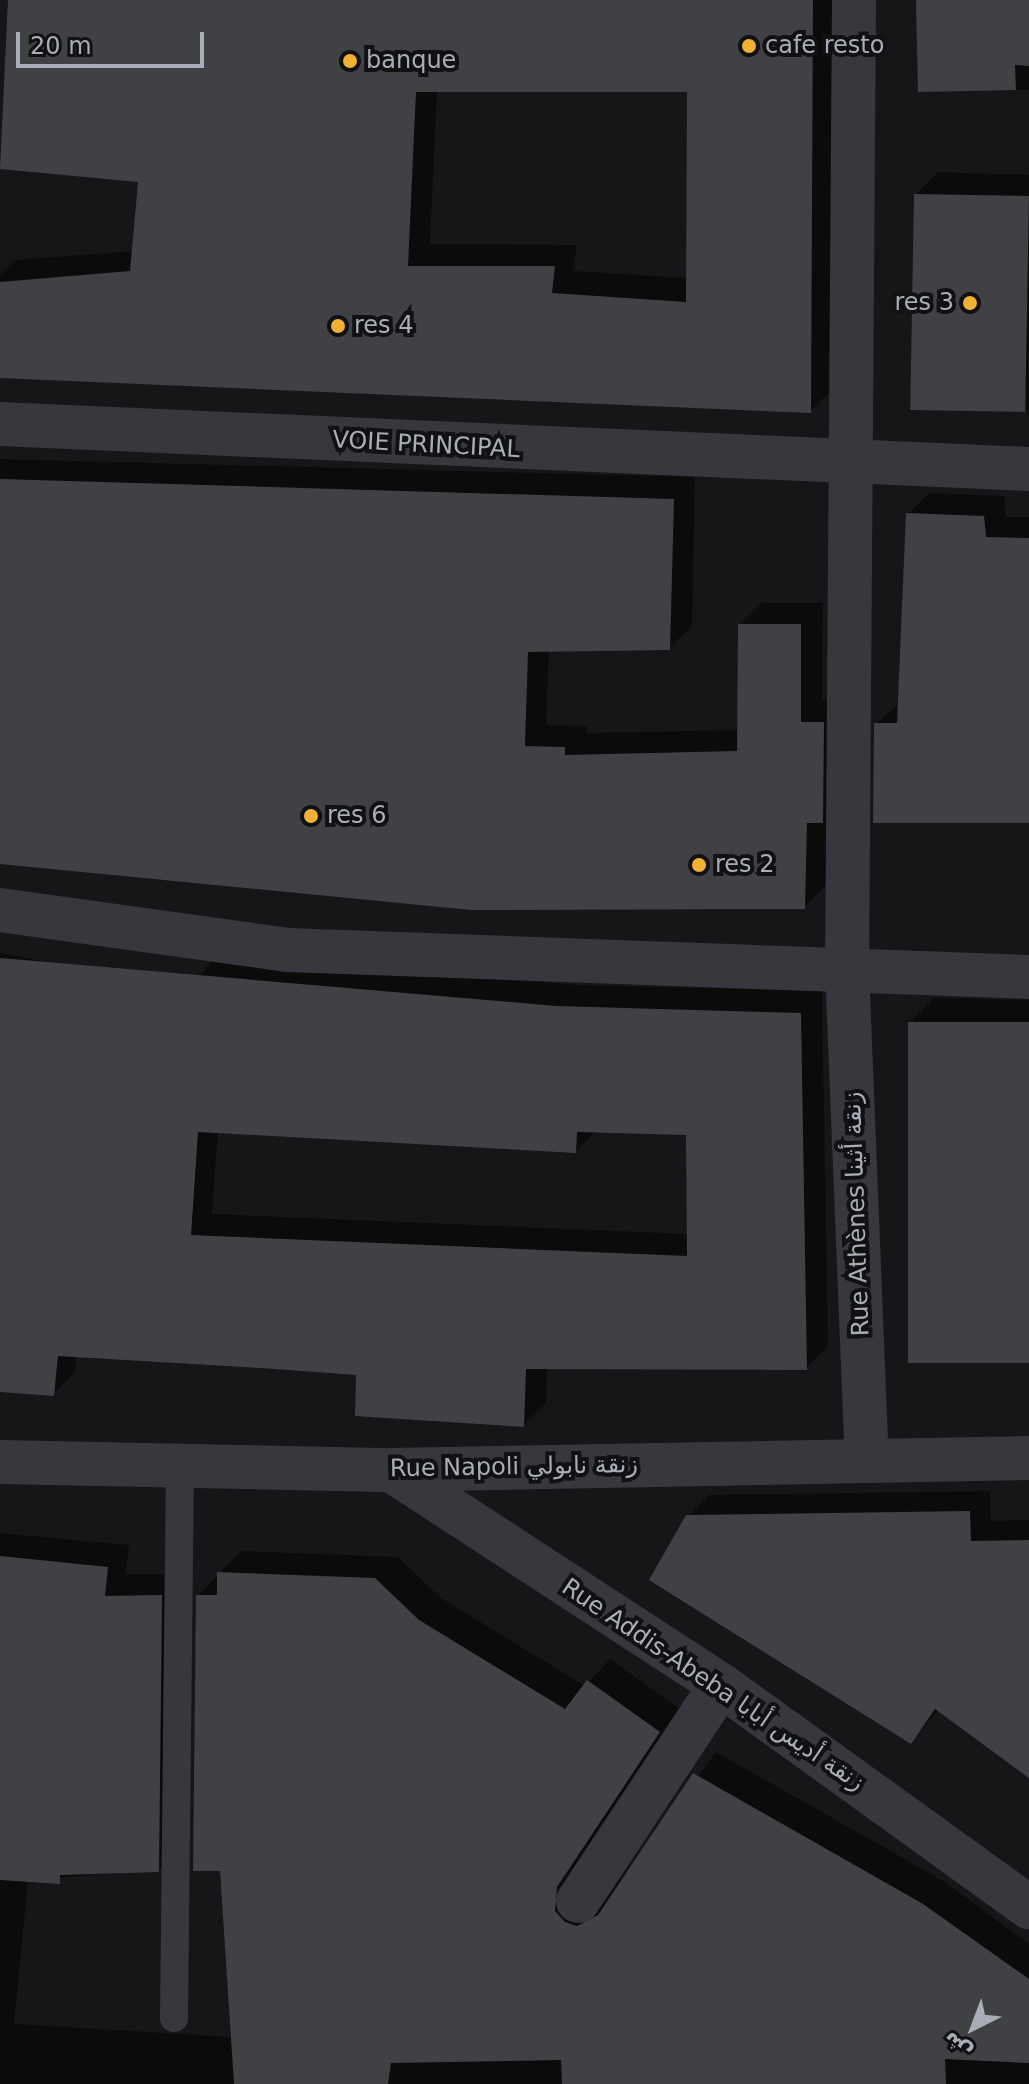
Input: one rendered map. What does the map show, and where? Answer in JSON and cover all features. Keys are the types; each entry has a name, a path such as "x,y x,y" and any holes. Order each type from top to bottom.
{"street":[{"path":"847,968 854,0"},
{"name":"VOIE PRINCIPAL","path":"0,424 853,465 1029,469"},
{"path":"0,910 287,950 1029,977"},
{"name":"Rue Athènes زنقة أثينا","path":"847,968 867,1460"},
{"name":"Rue Napoli زنقة نابولي","path":"0,1462 391,1470 1029,1458"},
{"name":"Rue Addis-Abeba زنقة أديس أبابا","path":"391,1470 721,1685 1029,1907"},
{"path":"578,1901 721,1685"}],"lane":[{"path":"174,2018 180,1467"}],"building":[{"path":"8,0 813,0 811,413 0,378 0,282 130,271 138,182 0,169","holes":["416,92 687,92 686,302 552,293 555,266 408,266"]},
{"name":"cafe resto","path":"916,0 1029,0 1029,66 1015,65 1016,90 918,92"},
{"name":"res 3","path":"914,194 1029,196 1025,412 910,410"},
{"path":"0,479 674,499 670,650 528,652 525,746 565,747 565,755 737,751 738,624 801,624 801,722 824,722 823,823 807,823 805,909 471,910 0,864"},
{"path":"906,513 984,516 986,537 1029,538 1029,823 873,823 874,723 897,723"},
{"path":"0,958 556,1006 801,1013 807,1370 526,1369 524,1427 355,1416 356,1375 276,1369 58,1356 54,1396 0,1392","holes":["198,1132 576,1153 577,1132 686,1135 687,1256 191,1235"]},
{"path":"908,1022 1029,1022 1029,1363 908,1363"},
{"path":"970,1511 971,1541 1029,1540 1029,1778 935,1709 911,1744 649,1580 686,1515"},
{"path":"0,1556 108,1567 105,1596 162,1595 159,1872 60,1875 60,1884 0,1880"},
{"path":"217,1572 375,1578 419,1620 565,1709 587,1680 660,1732 557,1887 555,1911 565,1922 577,1926 598,1915 693,1773 923,1904 1029,1979 1029,2063 945,2059 946,2084 562,2084 561,2060 391,2063 388,2084 234,2084 220,1871 193,1871 196,1595 217,1595"}],"place":[{"name":"cafe resto","path":"749,46"},
{"name":"banque","path":"350,61"},
{"name":"res 3","path":"970,303"},
{"name":"res 4","path":"338,326"},
{"name":"res 6","path":"311,816"},
{"name":"res 2","path":"699,865"}]}
